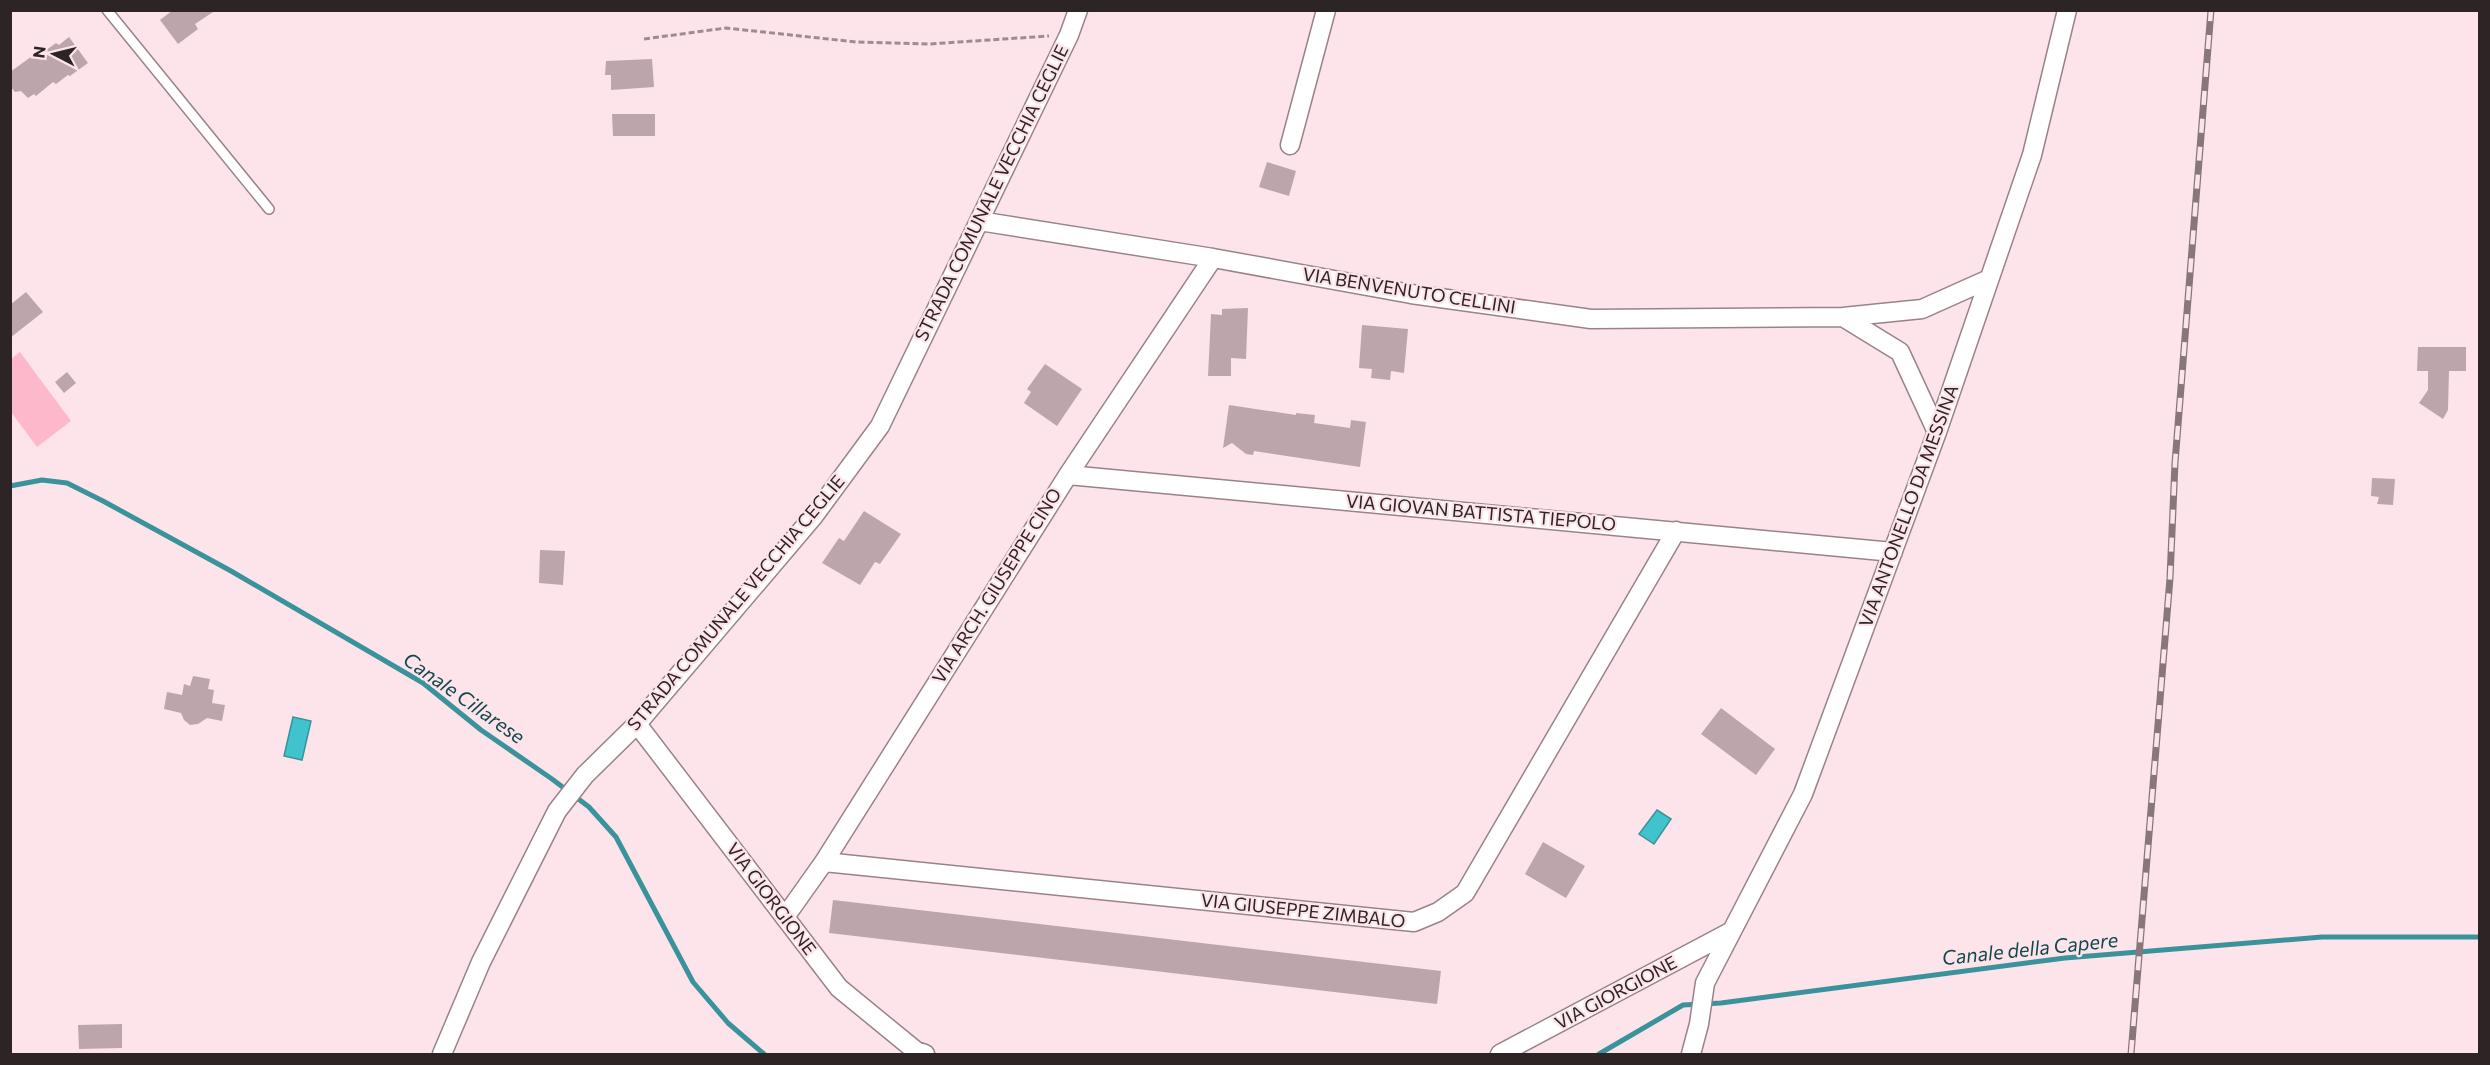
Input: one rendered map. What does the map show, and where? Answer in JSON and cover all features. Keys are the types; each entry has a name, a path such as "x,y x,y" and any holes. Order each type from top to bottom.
{"street":[{"name":"STRADA COMUNALE VECCHIA CEGLIE","path":"442,1054 481,962 557,811 585,776 637,724 813,517 880,426 1069,34 1078,10"},
{"path":"1290,145 1326,10"},
{"name":"VIA ANTONELLO DA MESSINA","path":"1691,1054 1699,1024 1705,983 1803,794 1937,432 2032,155 2067,10"},
{"name":"VIA BENVENUTO CELLINI","path":"979,221 1214,258 1411,294 1591,319 1843,317 1922,309 1989,279"},
{"name":"VIA ARCH. GIUSEPPE CINO","path":"785,917 824,862 1068,475 1214,258"},
{"path":"1843,317 1899,352 1937,432"},
{"name":"VIA GIOVAN BATTISTA TIEPOLO","path":"1068,475 1893,552"},
{"name":"VIA GIUSEPPE ZIMBALO","path":"824,862 1414,922 1438,912 1465,893 1676,531"},
{"name":"VIA GIORGIONE","path":"637,724 838,988 916,1051 925,1054"},
{"name":"VIA GIORGIONE","path":"1500,1054 1732,931"}],"lane":[{"path":"107,10 269,208"}],"path":[{"path":"644,39 726,28 856,42 929,44 1069,34"}],"shaded area":[{"path":"20,352 71,421 37,447 11,412 11,359"}],"water":[{"path":"293,717 311,721 302,760 284,756"},
{"path":"1657,810 1671,819 1654,844 1639,834"}],"building":[{"path":"173,10 216,10 195,24 198,29 178,44 160,20"},
{"path":"69,37 88,63 56,84 53,82 36,96 34,94 28,98 21,91 15,92 10,86 10,72 35,54 38,56"},
{"path":"652,59 654,87 611,90 611,75 605,75 606,61"},
{"path":"612,114 655,114 655,136 613,136"},
{"path":"1267,162 1296,171 1289,196 1259,187"},
{"path":"26,292 43,312 10,338 10,305"},
{"path":"1248,308 1246,359 1231,358 1231,376 1208,376 1211,314 1222,315 1222,309"},
{"path":"1362,325 1408,329 1404,373 1391,371 1390,380 1371,378 1372,369 1359,368"},
{"path":"2418,347 2466,347 2466,371 2449,371 2448,410 2443,419 2419,403 2428,390 2428,371 2417,371"},
{"path":"1045,364 1082,389 1057,426 1024,403 1031,392 1027,389"},
{"path":"67,372 76,383 64,393 55,382"},
{"path":"1229,405 1296,415 1296,413 1315,415 1314,423 1350,428 1351,420 1366,422 1360,467 1254,451 1253,455 1246,454 1232,443 1223,448"},
{"path":"2372,478 2395,479 2393,505 2377,504 2379,497 2371,496"},
{"path":"864,511 901,534 880,564 875,562 860,585 822,563 839,538 844,541"},
{"path":"540,550 565,551 563,585 539,583"},
{"path":"193,676 210,679 208,689 214,690 212,703 225,705 222,721 207,718 198,724 190,725 181,713 164,709 167,692 182,695 184,684 190,686"},
{"path":"1721,708 1775,749 1756,775 1701,734"},
{"path":"1543,842 1585,866 1566,898 1525,874"},
{"path":"833,900 1441,971 1437,1004 829,933"},
{"path":"122,1024 122,1048 79,1049 78,1025"}],"waterway":[{"name":"Canale Cillarese","path":"10,486 42,480 67,483 103,501 231,571 423,683 481,730 552,779 589,807 616,837 693,982 728,1023 764,1054"},
{"name":"Canale della Capere","path":"1599,1054 1683,1005 1721,1003 2065,958 2322,937 2480,937"}],"railway":[{"path":"2131,1054 2170,578 2175,463 2211,10"}]}
